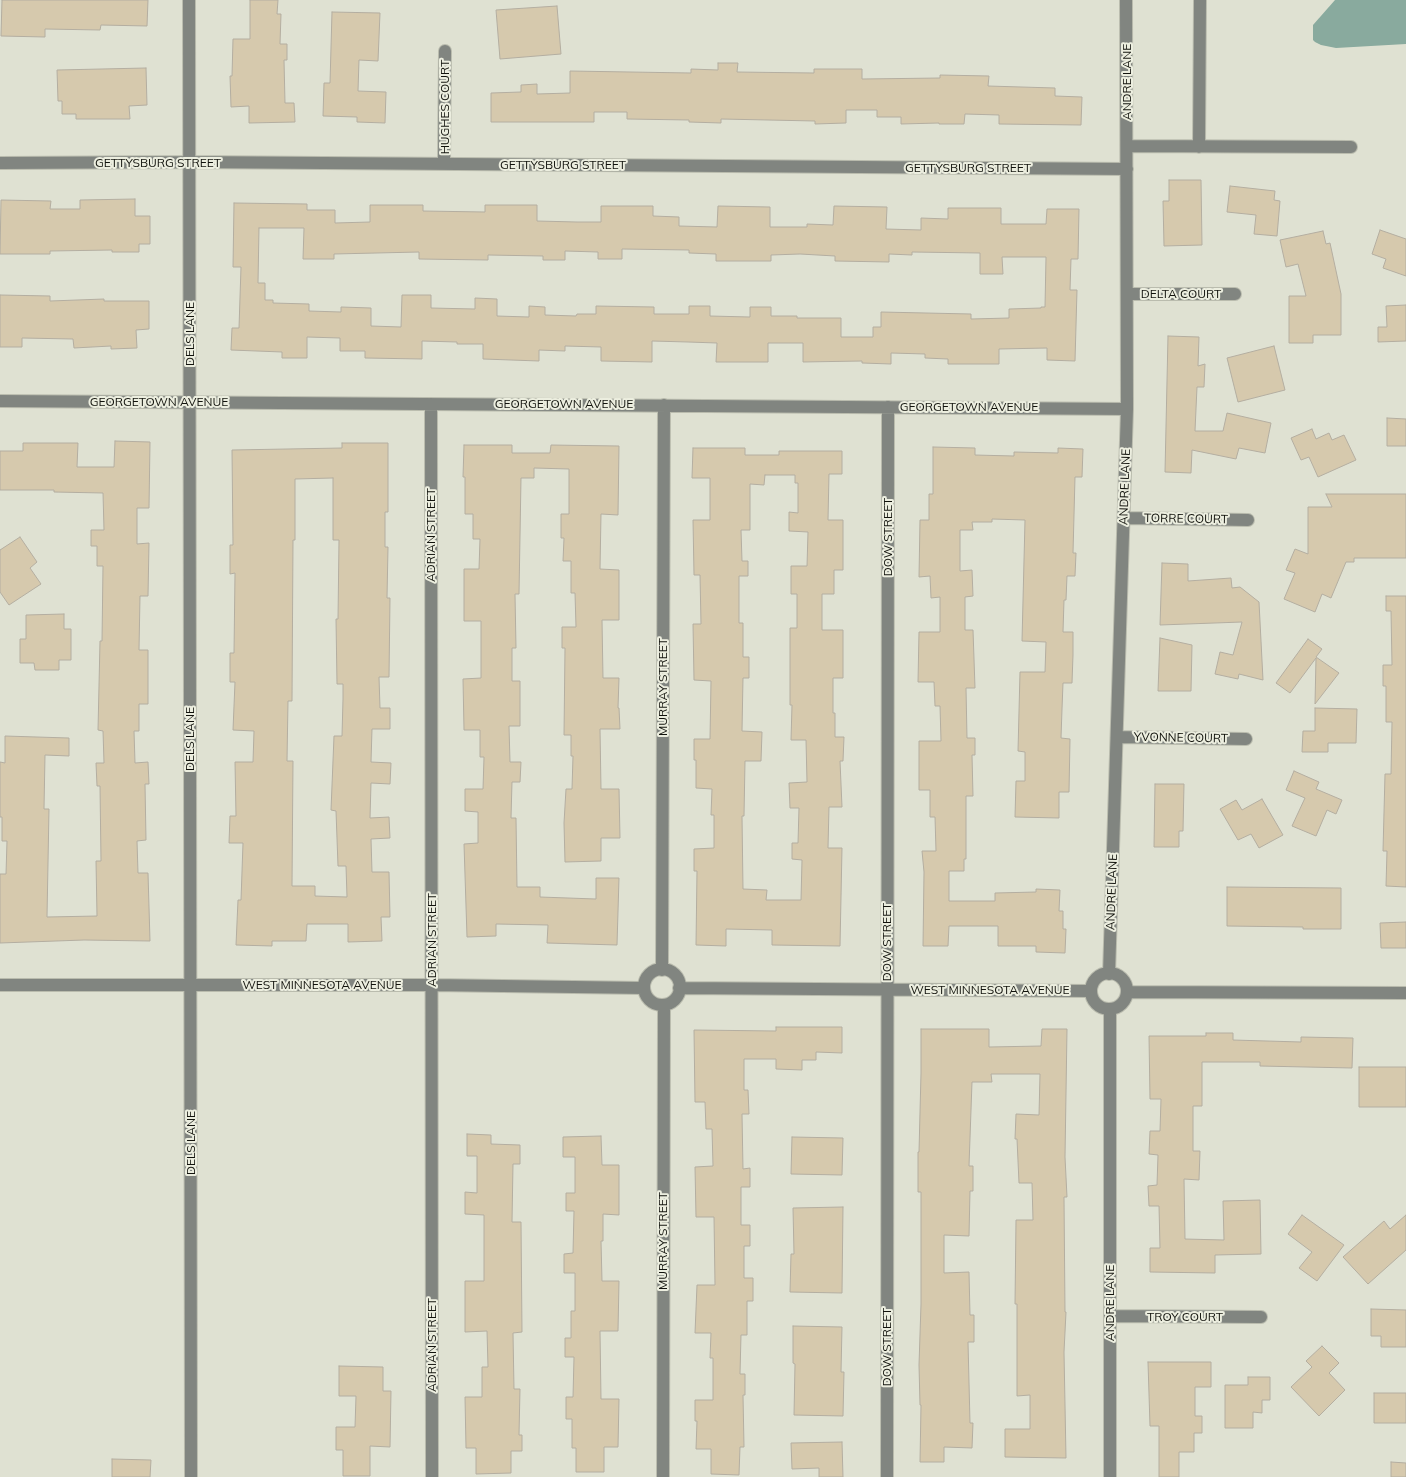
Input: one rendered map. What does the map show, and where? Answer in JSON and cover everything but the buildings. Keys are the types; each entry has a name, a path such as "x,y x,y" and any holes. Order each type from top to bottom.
{"street":[{"name":"DELS LANE","path":"189,0 191,1477"},
{"name":"ANDRE LANE","path":"1109,974 1127,409 1126,0"},
{"path":"1198,147 1200,0"},
{"name":"HUGHES COURT","path":"444,164 445,51"},
{"path":"1127,146 1351,147"},
{"name":"GETTYSBURG STREET","path":"0,163 190,162 1127,169"},
{"name":"DELTA COURT","path":"1127,294 1235,294"},
{"name":"GEORGETOWN AVENUE","path":"0,401 1127,409"},
{"name":"ADRIAN STREET","path":"431,404 432,1477"},
{"name":"MURRAY STREET","path":"662,970 664,405"},
{"name":"DOW STREET","path":"887,1477 888,407"},
{"name":"TORRE COURT","path":"1124,518 1248,520"},
{"name":"YVONNE COURT","path":"1117,737 1246,739"},
{"path":"662,970 672,973 676,977 680,988 673,1001 664,1005 658,1005 648,999 644,988 645,982 651,973 662,970"},
{"path":"1109,974 1115,975 1124,982 1127,992 1123,1002 1110,1009 1099,1006 1092,997 1091,991 1092,985 1099,977 1109,974"},
{"name":"WEST MINNESOTA AVENUE","path":"0,985 432,985 644,988"},
{"name":"WEST MINNESOTA AVENUE","path":"680,988 1091,991"},
{"path":"1127,992 1406,993"},
{"name":"MURRAY STREET","path":"663,1477 664,1005"},
{"name":"ANDRE LANE","path":"1110,1009 1110,1477"},
{"name":"TROY COURT","path":"1110,1316 1261,1318"}],"shaded area":[{"path":"1335,0 1406,0 1406,44 1336,48 1315,42 1313,40 1313,25"}]}
